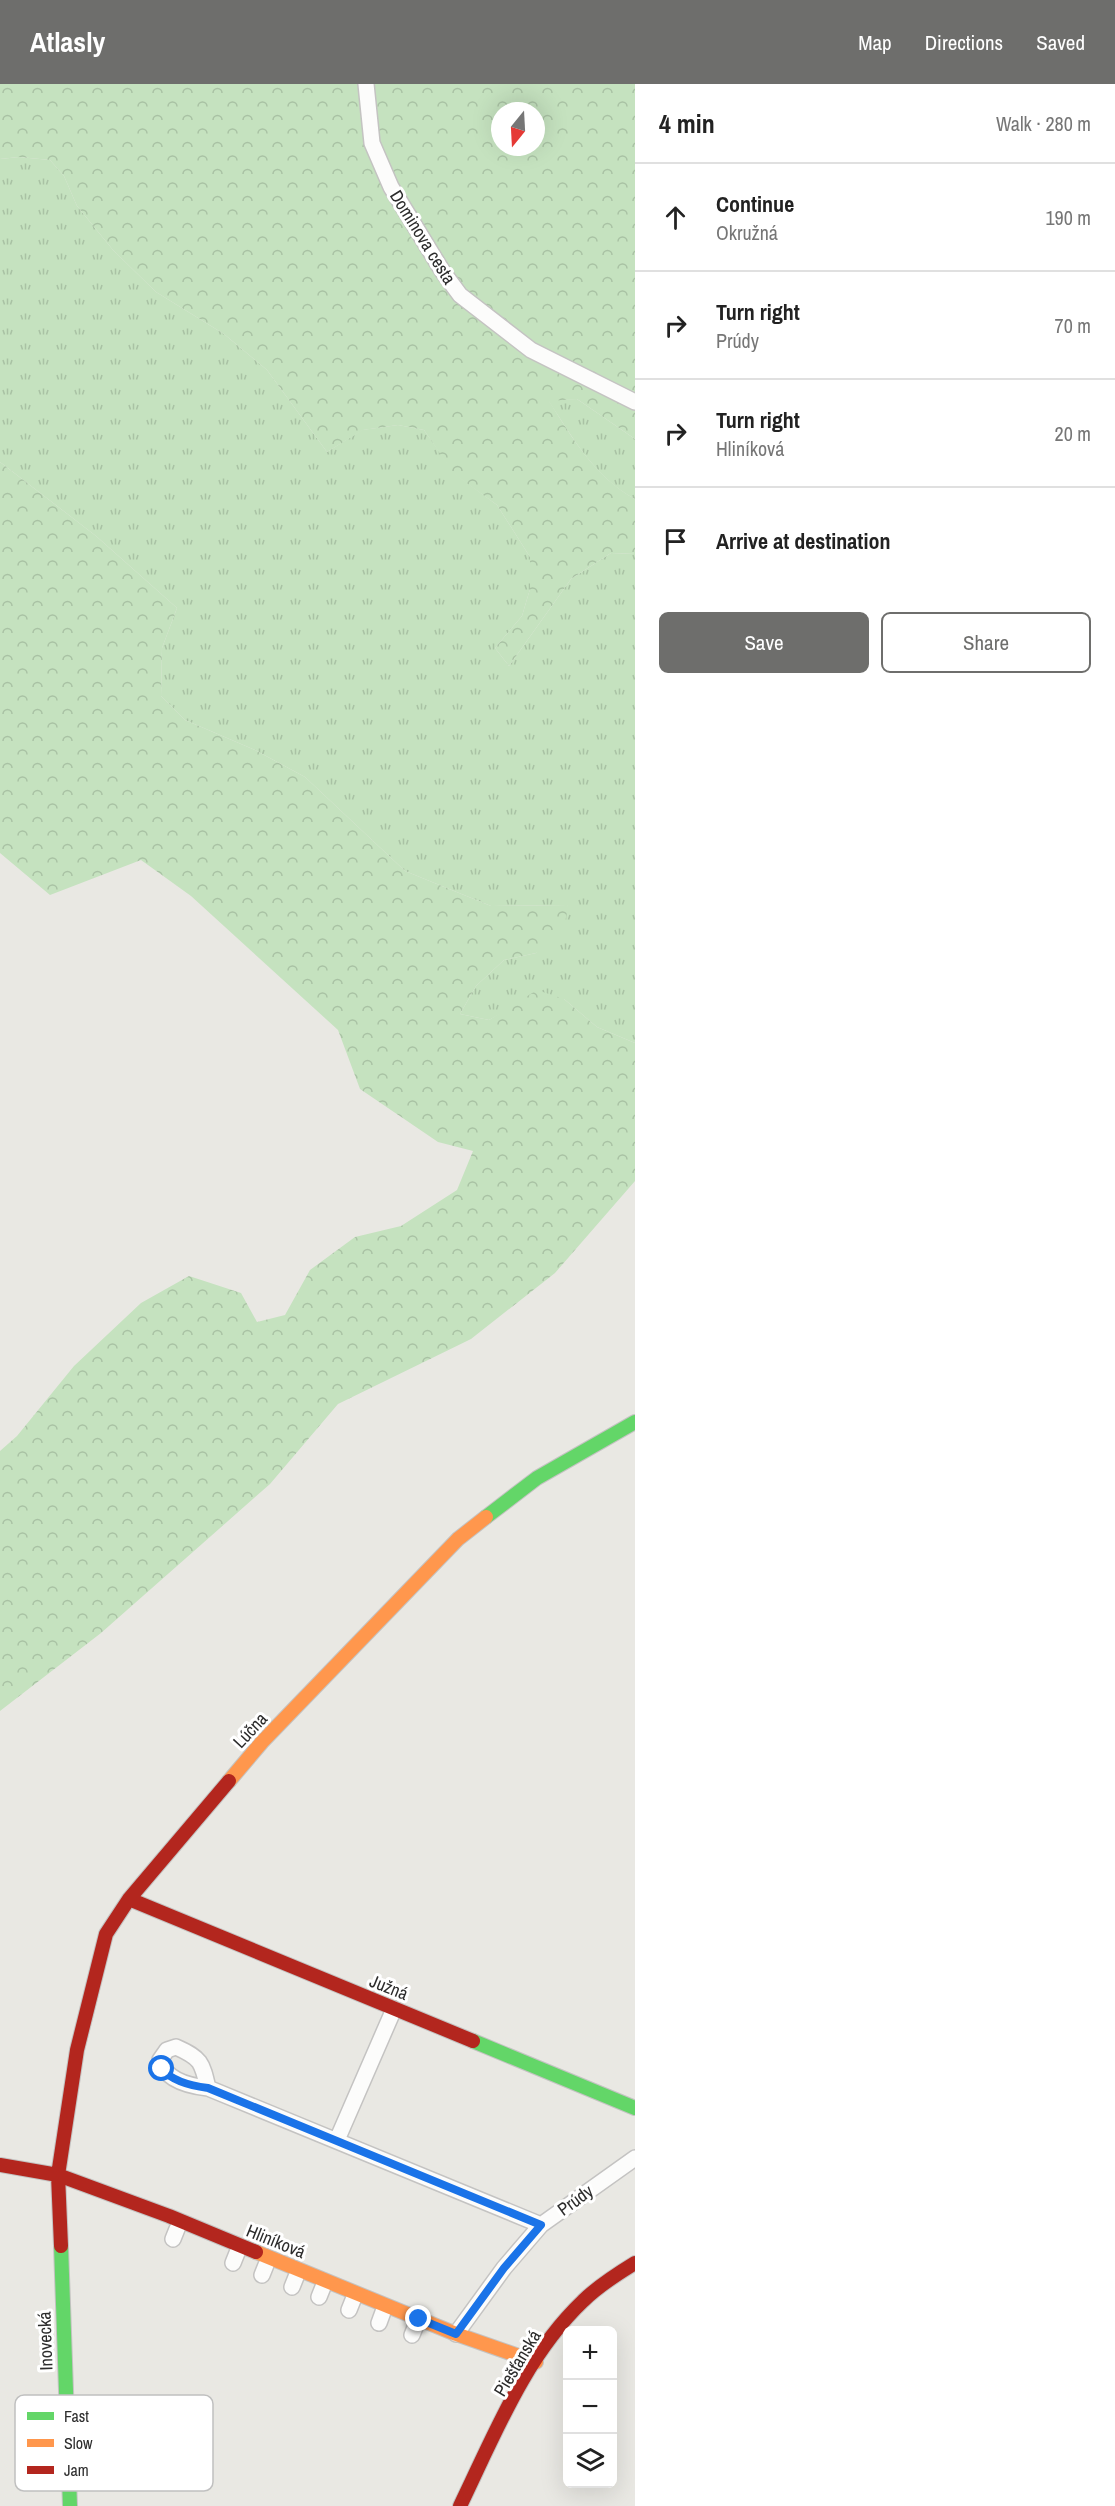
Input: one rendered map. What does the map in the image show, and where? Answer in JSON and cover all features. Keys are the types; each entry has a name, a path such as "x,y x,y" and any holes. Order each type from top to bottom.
{"street":[{"name":"Dominova cesta","path":"366,84 372,142 392,187 459,295 531,350 635,402"},
{"name":"Lúčna","path":"58,2175 77,2050 106,1934 129,1899 262,1742 458,1539 537,1478 635,1422"},
{"name":"Južná","path":"129,1899 635,2108"},
{"path":"337,2140 394,2009"},
{"path":"208,2088 541,2225"},
{"name":"Prúdy","path":"456,2334 504,2268 541,2225 635,2158"},
{"name":"Hliníková","path":"0,2164 58,2175 169,2216 456,2334 536,2362"},
{"name":"Inovecká","path":"58,2175 66,2395"},
{"name":"Piešťanská","path":"460,2506 536,2362 582,2302 635,2263"},
{"name":"Inovecká","path":"69,2491 70,2506"}],"green space":[{"path":"0,84 635,84 635,439 577,399 549,401 586,456 608,480 635,499 635,554 611,553 571,579 509,666 495,648 522,616 530,589 530,557 497,505 454,474 424,430 398,425 363,430 327,452 267,370 224,334 156,292 113,250 77,206 64,176 50,160 19,157 0,159"},
{"path":"19,157 50,160 64,176 77,206 113,250 156,292 224,334 267,370 327,452 362,430 398,425 424,430 455,474 497,505 530,557 530,589 522,616 495,648 509,666 571,579 611,553 635,554 635,1043 597,1027 564,999 509,1009 489,1020 460,1014 476,986 504,960 536,953 568,905 491,906 405,871 305,777 255,750 185,720 161,696 162,648 177,608 96,536 0,462 0,159"},
{"path":"577,399 635,439 635,499 608,480 596,468 548,400"},
{"path":"0,462 96,536 177,608 162,648 161,696 185,720 255,750 305,777 405,871 491,906 568,905 563,936 536,953 504,960 476,986 460,1014 489,1020 537,990 564,999 597,1027 635,1043 635,1181 555,1273 471,1339 338,1404 270,1484 101,1633 0,1711 0,1451 17,1436 74,1366 141,1303 189,1276 241,1293 257,1322 285,1315 310,1270 355,1237 401,1226 457,1190 473,1151 438,1142 360,1089 338,1030 191,896 141,860 50,895 0,853"}],"traffic: fast":[{"path":"486,1517 537,1478 635,1422"},
{"path":"473,2041 635,2108"},
{"path":"61,2246 66,2395"},
{"path":"69,2491 70,2506"}],"traffic: slow":[{"path":"229,1781 262,1742 458,1539 486,1517"},
{"path":"256,2252 456,2334 536,2362"}],"traffic: jam":[{"path":"61,2246 58,2175 77,2050 106,1934 129,1899 229,1781"},
{"path":"129,1899 473,2041"},
{"path":"0,2165 58,2175 169,2216 256,2252"},
{"path":"460,2506 512,2398 544,2346 562,2323 589,2296 608,2280 635,2263"}],"route":[{"path":"162,2069 168,2076 194,2086 208,2088 541,2225 504,2268 456,2334 419,2319"}]}
